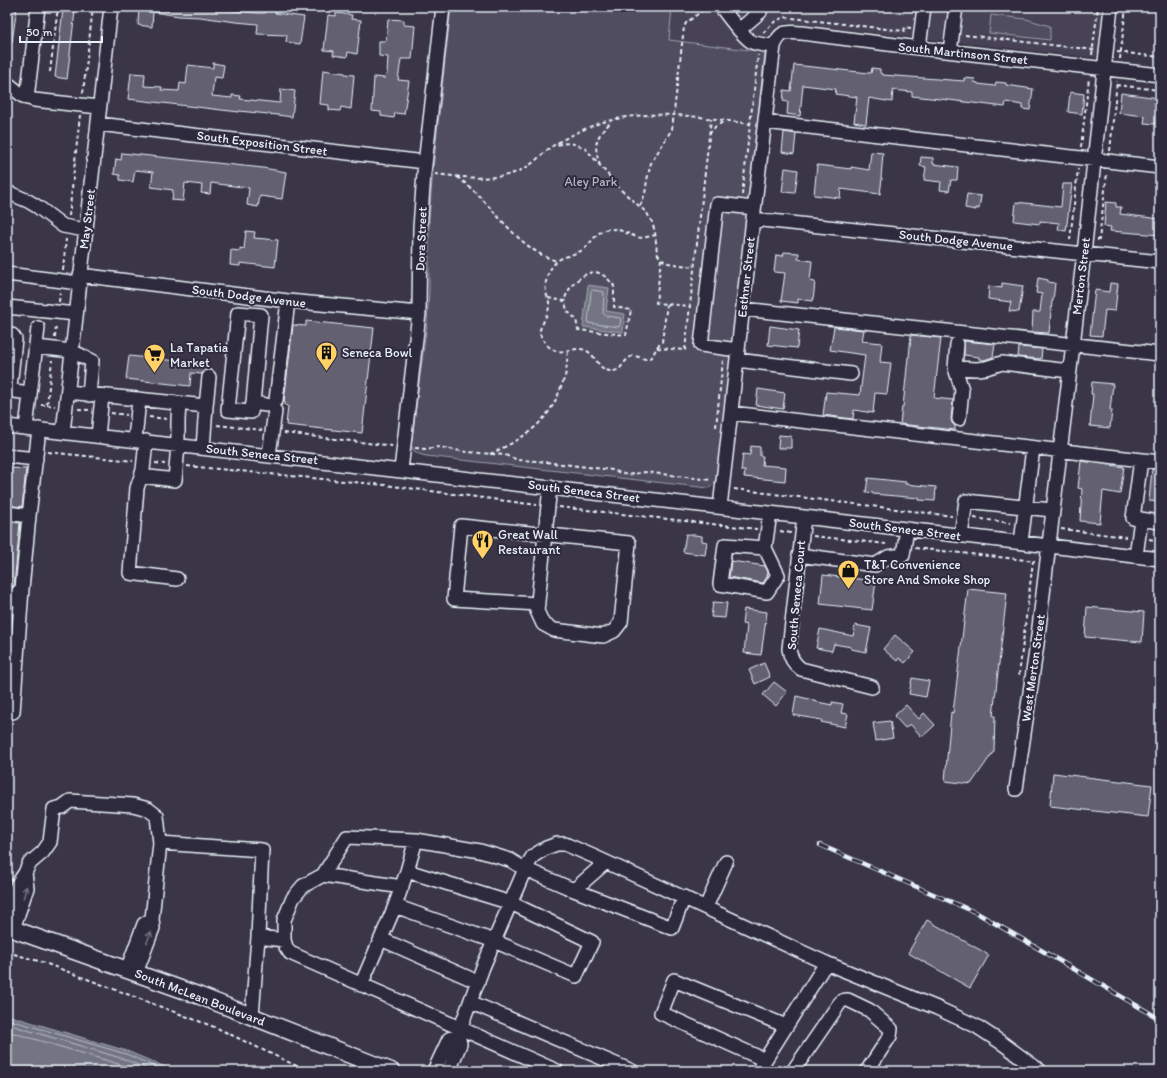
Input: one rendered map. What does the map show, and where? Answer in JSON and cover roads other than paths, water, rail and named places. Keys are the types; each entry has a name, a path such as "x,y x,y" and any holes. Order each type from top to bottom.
{"main road":[{"name":"South McLean Boulevard","path":"10,928 200,996 391,1071"}],"street":[{"path":"27,98 38,7"},
{"name":"May Street","path":"62,432 68,392 111,7"},
{"name":"Dora Street","path":"401,470 419,313 420,228 441,7"},
{"path":"720,7 739,30 752,42 774,46"},
{"path":"739,30 760,12 757,7"},
{"path":"919,48 924,7"},
{"path":"950,52 956,7"},
{"name":"Merton Street","path":"1048,546 1084,253 1111,7"},
{"name":"South Martinson Street","path":"774,46 777,39 785,32 802,33 950,52 1090,66 1160,75"},
{"name":"Esthner Street","path":"720,507 743,309 749,211 764,124 774,46"},
{"path":"7,83 23,96 34,100 100,107"},
{"name":"South Exposition Street","path":"98,124 425,168"},
{"path":"764,124 1160,167"},
{"path":"7,192 38,207 63,226 85,230"},
{"name":"South Dodge Avenue","path":"738,355 725,348 701,345 717,204 749,211 1160,262"},
{"name":"South Dodge Avenue","path":"7,274 80,279 419,313"},
{"path":"261,315 238,313 228,410 251,412 263,298"},
{"path":"269,455 272,432 272,405 288,301"},
{"path":"7,307 76,314"},
{"path":"743,309 1160,354"},
{"path":"7,712 13,712 22,589 36,455 30,393 38,328"},
{"path":"7,334 12,335 15,339 10,387 14,391 30,393"},
{"path":"957,344 955,368 962,390 959,419"},
{"path":"36,347 72,351 92,361 95,395 100,412 98,436"},
{"path":"738,355 851,374"},
{"path":"955,368 977,369 1002,363 1069,371"},
{"path":"203,448 209,377"},
{"path":"68,392 206,406"},
{"path":"139,399 137,416 144,462 137,488 130,573 177,579"},
{"path":"252,403 272,405"},
{"path":"141,476 175,480 177,465 179,404"},
{"path":"731,413 1160,462"},
{"name":"South Seneca Street","path":"7,426 550,487 1160,559"},
{"path":"1021,542 1033,448"},
{"path":"7,456 36,455"},
{"path":"1141,460 1133,518 1160,522"},
{"path":"538,604 454,599 461,526 545,534 629,543 621,622 614,631 603,636 554,630 543,624 537,611 538,604 545,534 550,487"},
{"path":"961,535 966,501 1052,510"},
{"path":"7,513 29,516"},
{"path":"770,513 765,548 778,576"},
{"name":"South Seneca Court","path":"804,517 789,649 790,655 793,661 801,669 872,687"},
{"path":"1136,556 1141,519"},
{"path":"799,555 874,565 888,557 903,555 907,529"},
{"path":"765,548 725,545 720,584 767,592 778,576"},
{"name":"West Merton Street","path":"1016,790 1037,644 1048,546"},
{"path":"778,576 797,578"},
{"path":"7,602 22,589"},
{"path":"7,914 17,885 29,864 43,852 50,842 54,809 62,807 70,801 133,805 148,809 157,816 160,843 152,919 153,928 131,972"},
{"path":"557,1071 459,1032 290,953 284,940 284,920 293,898 303,886 323,875 347,837 416,840 480,851 510,860 525,869 574,890 672,928 684,897"},
{"path":"361,985 395,906 416,840"},
{"path":"160,843 262,850 258,937 252,1016"},
{"path":"449,1071 460,1044 459,1032 470,1002 525,869 533,856 556,844 565,844 826,963 938,1008 976,1026 1040,1071"},
{"path":"574,890 606,862"},
{"path":"706,907 726,862"},
{"path":"395,906 494,941 576,976 592,942 511,903 407,871"},
{"path":"10,928 27,888 25,873"},
{"path":"323,875 402,887"},
{"path":"258,937 284,940"},
{"path":"381,939 478,982"},
{"path":"786,1026 674,980 660,1013 761,1066 826,963"},
{"path":"793,1071 841,1001 848,1000 869,1010 891,1029 890,1036 867,1071"},
{"path":"470,1002 632,1071"},
{"path":"434,1071 449,1039 459,1032"}],"water":[{"path":"588,285 609,288 606,311 625,314 623,332 583,327"},
{"path":"7,1015 127,1051 175,1071 7,1071"}],"railway":[{"path":"820,845 977,913 1160,1019"}],"place":[{"name":"Seneca Bowl","path":"326,372"},
{"name":"La Tapatia Market","path":"155,374"},
{"name":"Great Wall Restaurant","path":"483,560"},
{"name":"T&T Convenience Store And Smoke Shop","path":"848,590"}],"park label":[{"name":"Aley Park","path":"591,181"}]}
